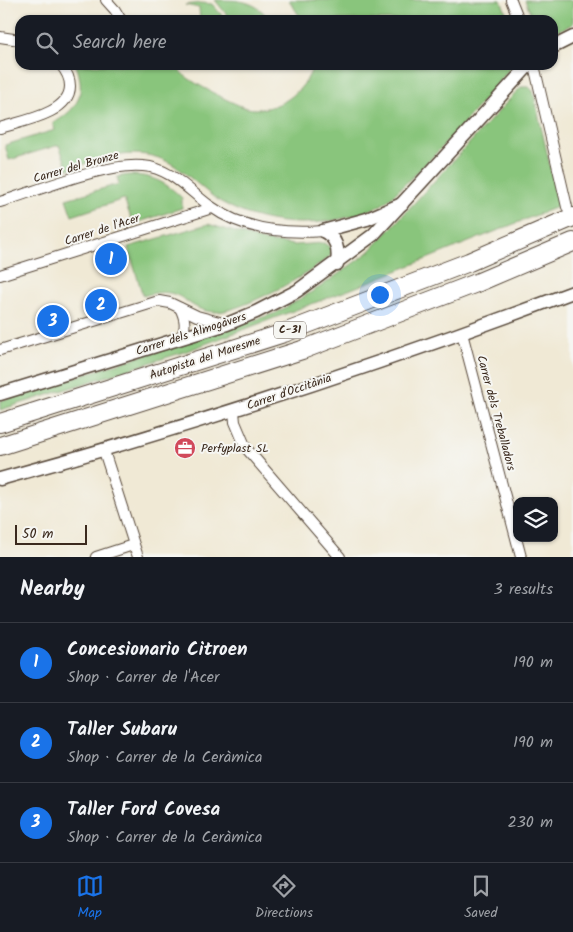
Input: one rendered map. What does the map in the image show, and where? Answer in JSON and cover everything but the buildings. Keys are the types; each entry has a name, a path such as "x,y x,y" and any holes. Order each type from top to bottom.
{"highway":[{"name":"Autopista del Maresme","path":"0,423 284,333 469,262 570,212"},
{"name":"Autopista del Maresme","path":"0,446 302,350 479,282 573,242"}],"street":[{"path":"106,0 118,15"},
{"path":"511,0 517,15"},
{"path":"0,37 15,39"},
{"path":"558,44 573,37"},
{"path":"0,128 56,110 65,102 70,89 69,80 64,70"},
{"name":"Carrer dels Almogàvers","path":"0,394 227,324 256,312 297,291 337,264 373,235 404,204 525,70"},
{"path":"535,70 570,212"},
{"name":"Carrer del Bronze","path":"0,202 106,170 144,166 166,172 212,208 252,226 277,231 323,231"},
{"path":"323,231 367,219 404,204"},
{"name":"Carrer de l'Acer","path":"0,275 212,208"},
{"path":"323,231 331,235 337,245 337,264"},
{"name":"Carrer d'Occitània","path":"0,479 104,451 234,411 462,333 573,292"},
{"path":"0,350 159,301 197,316 227,324"},
{"path":"180,308 184,316 186,329 182,337"},
{"name":"Carrer dels Treballadors","path":"462,333 521,557"},
{"path":"234,411 234,422 246,448 340,557"},
{"path":"104,451 138,557"},
{"path":"96,557 134,545"}],"green space":[{"path":"215,0 246,2 259,8 266,15 227,15"},
{"path":"289,0 501,0 507,15 299,15"},
{"path":"525,0 573,0 573,24 558,31 558,15 531,15"},
{"path":"212,4 222,15 200,15 199,8 185,5"},
{"path":"78,70 179,70 186,77 217,95 247,108 258,109 269,108 288,99 304,84 311,70 509,70 447,142 387,201 362,213 342,219 301,223 259,218 240,211 221,202 171,163 152,156 128,154 68,169 59,145 9,160 5,145 55,130 53,123 69,112 78,99 80,92"},
{"path":"521,87 529,87 533,91 559,206 354,288 184,352 0,410 0,401 276,313 320,287 369,252"},
{"path":"129,175 144,176 158,180 182,198 182,208 133,224 124,199 72,216 66,199 119,184 117,177"},
{"path":"208,224 265,241 295,245 324,243 331,248 331,255 309,271 275,291 225,311 214,312 204,310 195,307 183,298 168,293 143,296 128,247"}],"place":[{"name":"Concesionario Citroen","path":"111,259"},
{"name":"Taller Subaru","path":"101,305"},
{"name":"Taller Ford Covesa","path":"53,321"},
{"name":"Perfyplast SL","path":"185,448"}]}
